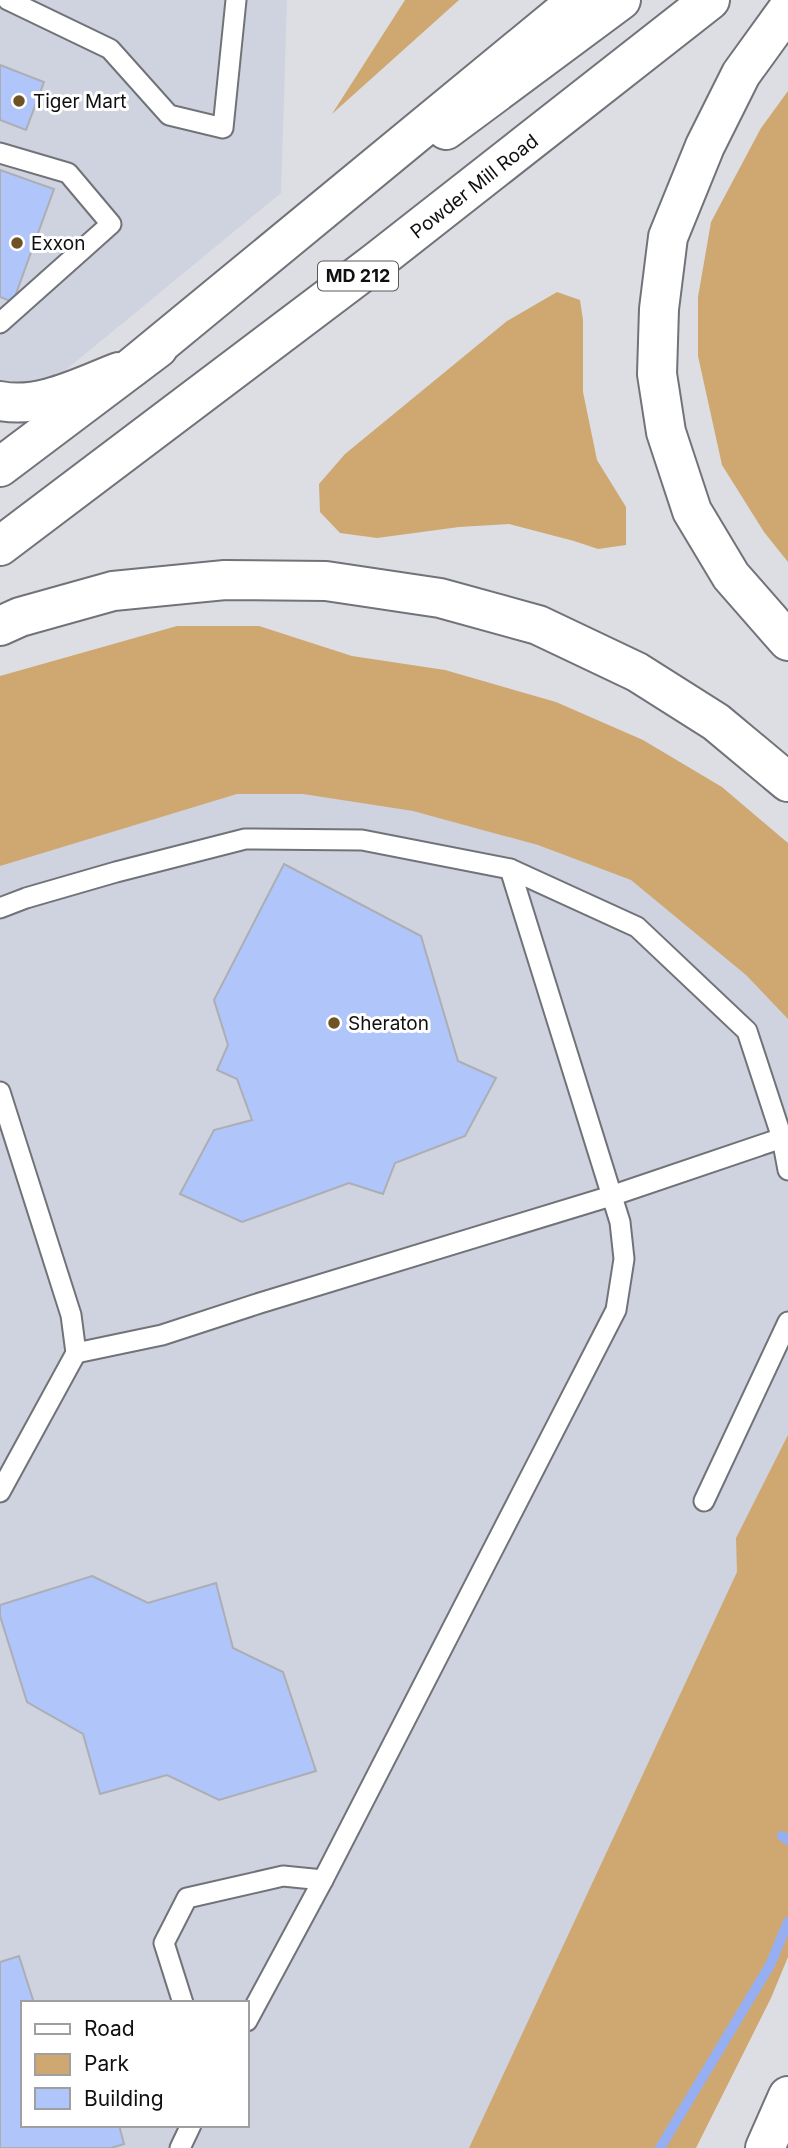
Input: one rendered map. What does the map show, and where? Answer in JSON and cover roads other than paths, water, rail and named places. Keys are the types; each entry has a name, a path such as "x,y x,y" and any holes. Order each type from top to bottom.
{"main road":[{"path":"0,401 9,403 42,400 131,368 578,0"},
{"name":"MD 212","path":"0,467 338,210 621,0"},
{"name":"Powder Mill Road","path":"0,546 376,262 710,0"},
{"path":"788,9 741,74 705,146 668,237 660,309 657,374 666,432 692,510 731,576 788,641"},
{"path":"0,626 20,617 113,591 225,579 326,581 440,598 538,625 636,672 716,722 788,782"},
{"path":"765,2148 788,2096"}],"lane":[{"path":"8,0 110,49 169,115 223,128 236,0"},
{"path":"0,153 68,173 111,224 0,323"},
{"path":"0,908 116,872 245,839 362,840 510,869 637,927 747,1031 782,1138 788,1170"},
{"path":"248,2019 323,1880 616,1310 624,1259 621,1222 510,869"},
{"path":"0,1092 71,1315 76,1353 0,1492"},
{"path":"76,1353 149,1339 611,1196 782,1138"},
{"path":"704,1501 788,1322"},
{"path":"182,2001 164,1943 187,1898 284,1876 323,1880"},
{"path":"180,2148 190,2127"}],"waterway":[{"path":"782,1836 788,1840"},
{"path":"660,2148 770,1965 788,1922"}],"place":[{"name":"Tiger Mart","path":"19,101"},
{"name":"Exxon","path":"17,243"},
{"name":"Sheraton","path":"334,1023"}]}
